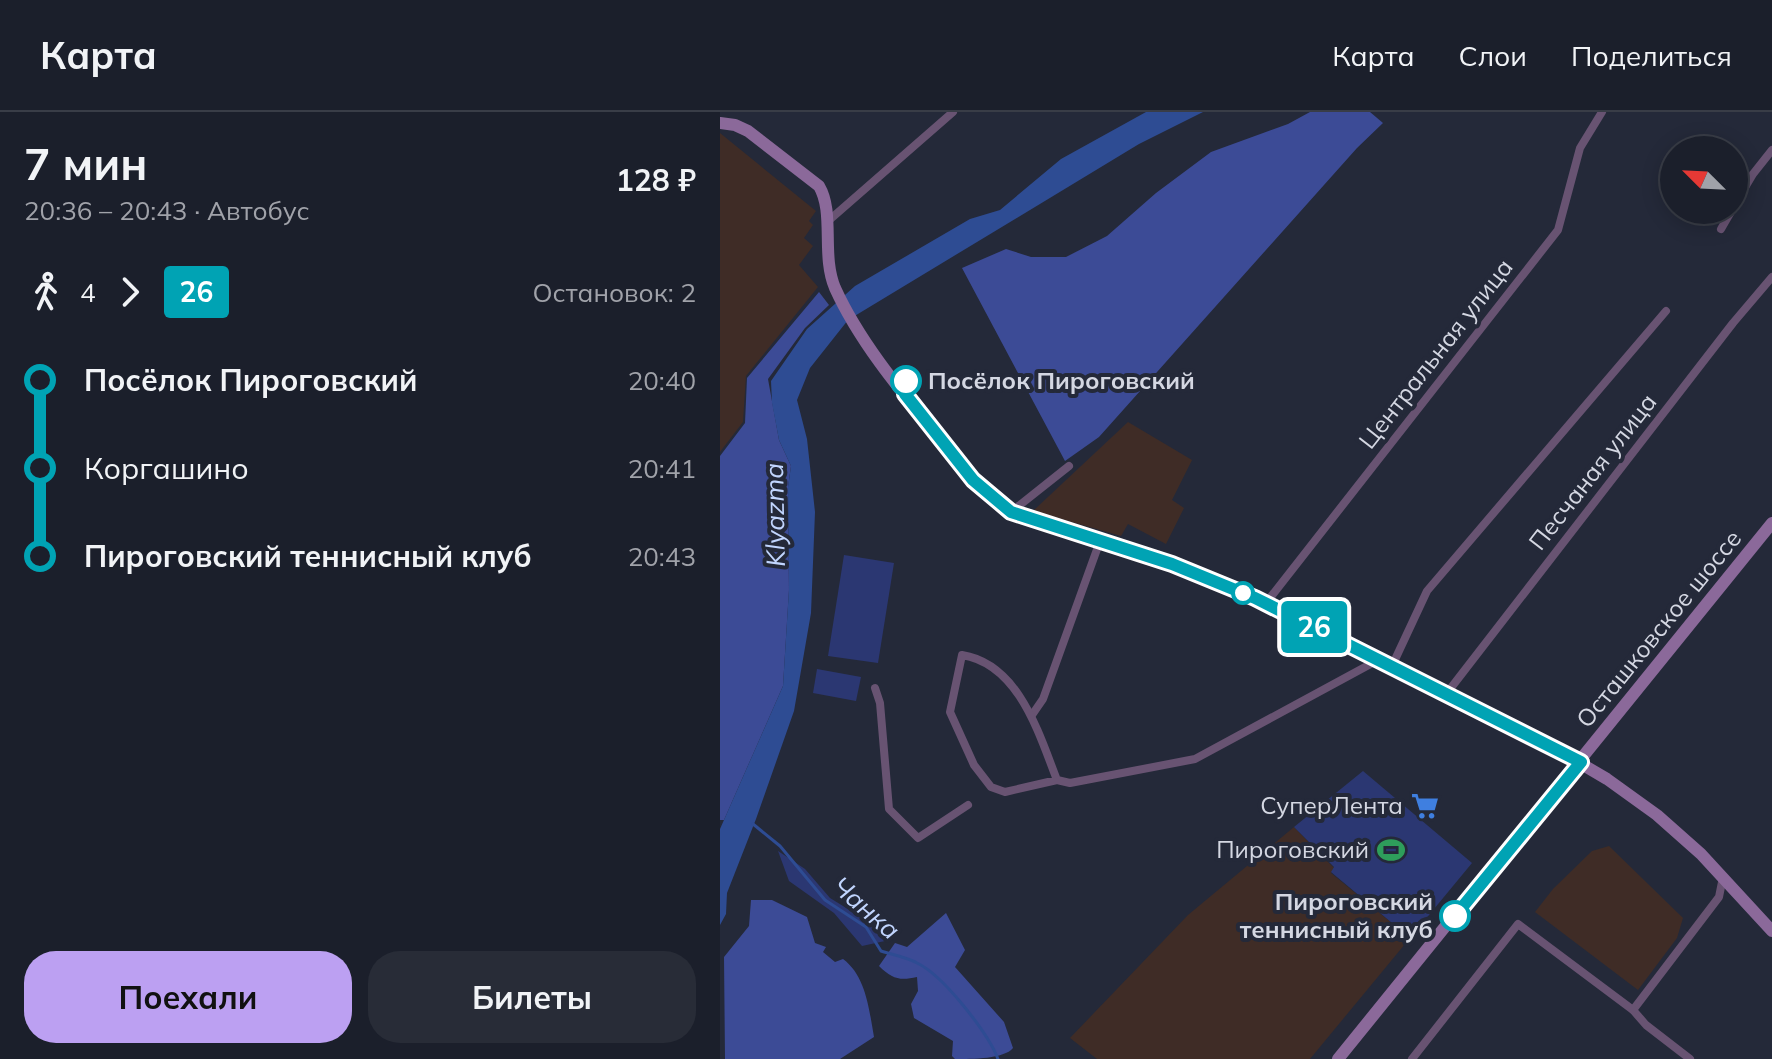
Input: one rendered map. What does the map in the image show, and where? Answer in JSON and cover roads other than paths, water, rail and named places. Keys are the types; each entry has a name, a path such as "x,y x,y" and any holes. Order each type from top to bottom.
{"street":[{"path":"827,222 953,112"},
{"name":"Центральная улица","path":"1266,603 1558,230 1580,148 1602,112"},
{"path":"720,123 748,131 819,186 825,196 828,262 835,287 857,326 887,371 973,480 1011,512 1172,564 1266,603 1581,762 1657,815 1723,877 1772,931"},
{"path":"1748,182 1772,150"},
{"path":"1721,229 1724,224"},
{"name":"Песчаная улица","path":"1447,693 1733,323 1772,277"},
{"path":"1392,666 1427,591 1666,311"},
{"path":"1011,512 1069,466"},
{"name":"Осташковское шоссе","path":"1338,1059 1772,523"},
{"path":"1032,715 1043,699 1100,541"},
{"path":"1057,780 1032,715 1001,674 972,657 962,655 950,712 974,765 991,787 1005,792 1057,780 1070,783 1195,759 1379,659"},
{"path":"875,688 880,703 889,809 918,838 968,805"},
{"path":"1719,897 1723,877"},
{"path":"1633,1010 1719,897 1724,893 1738,893"},
{"path":"1412,1059 1518,924 1633,1010 1646,1025 1690,1059"}],"waterway":[{"name":"Чанка","path":"753,824 780,846 825,900 866,927 881,951 913,961 939,979 975,1020 998,1059"}],"place":[{"name":"Посёлок Пироговский","path":"906,381"},
{"name":"СуперЛента","path":"1425,806"},
{"name":"Пироговский","path":"1391,850"},
{"name":"Пироговский теннисный клуб","path":"1455,916"}],"water label":[{"name":"Klyazma","path":"775,515"}]}
